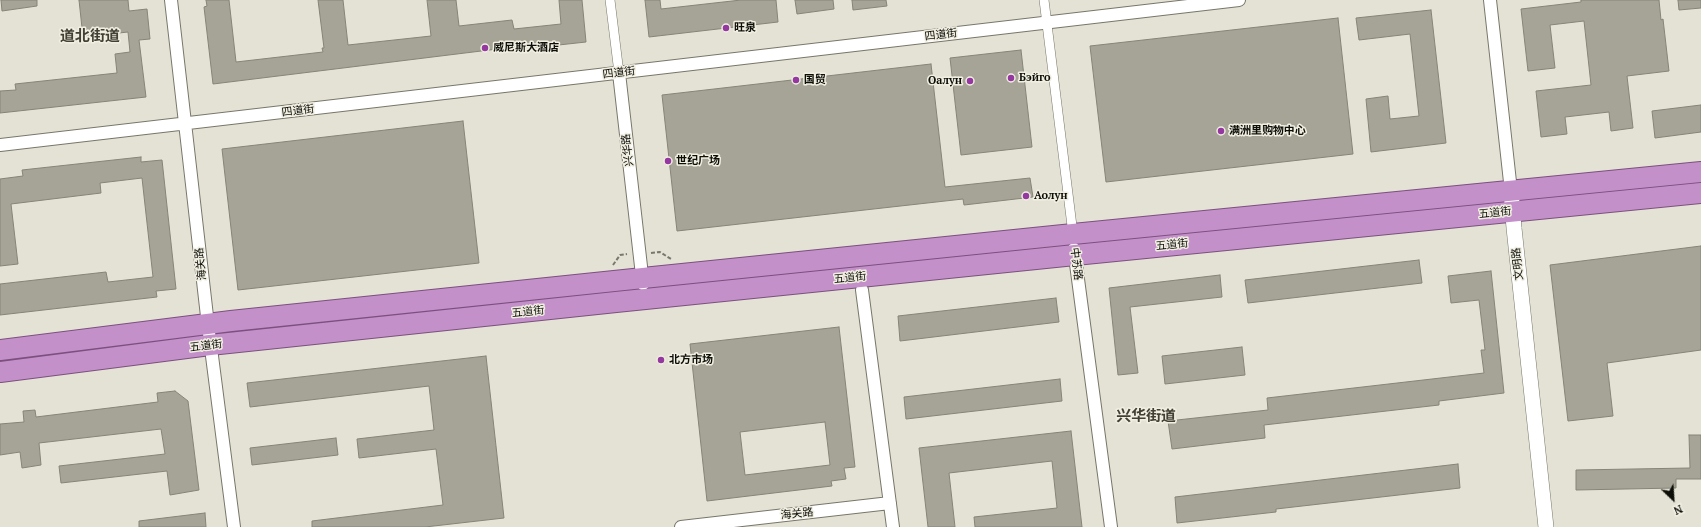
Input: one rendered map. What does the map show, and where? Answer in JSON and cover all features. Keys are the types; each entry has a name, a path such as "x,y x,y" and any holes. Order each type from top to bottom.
{"highway":[{"name":"五道街","path":"0,350 208,325 643,278 1701,172"},
{"name":"五道街","path":"0,372 210,345 1075,255 1701,193"}],"street":[{"name":"海关路","path":"171,0 210,345 234,527"},
{"name":"兴华路","path":"610,0 643,278 644,300"},
{"name":"中苏路","path":"1044,0 1075,255 1111,527"},
{"name":"四道街","path":"0,145 1239,0"},
{"name":"文明路","path":"1490,0 1512,191 1546,527"},
{"path":"862,290 893,527"},
{"name":"海关路","path":"681,527 890,503"}],"building":[{"path":"1,0 37,0 37,6 2,11"},
{"path":"79,0 128,0 129,11 147,9 150,39 139,40 146,97 0,113 0,91 16,90 15,84 117,73 115,54 130,52 128,32 83,37"},
{"path":"206,0 229,0 236,62 323,52 322,48 324,48 318,0 343,0 348,45 431,36 427,0 456,0 459,26 512,20 514,29 561,24 559,0 582,0 586,42 531,48 530,45 213,84 204,7 207,6"},
{"path":"645,0 660,0 661,9 741,0 776,0 778,22 649,37"},
{"path":"795,0 833,0 834,9 797,14"},
{"path":"852,0 886,0 887,6 853,10"},
{"path":"1581,0 1659,0 1661,20 1663,19 1669,71 1627,76 1633,128 1611,131 1609,112 1565,117 1567,134 1541,137 1536,91 1591,85 1584,21 1550,25 1555,68 1528,71 1521,9 1581,2"},
{"path":"1678,0 1701,0 1701,8 1679,10"},
{"path":"1431,10 1446,143 1371,152 1366,99 1388,96 1390,119 1419,116 1410,34 1359,40 1356,18"},
{"path":"1338,18 1353,154 1106,182 1090,46"},
{"path":"1021,50 1032,147 961,155 950,58"},
{"path":"931,64 945,187 1030,178 1033,197 964,205 963,199 677,231 662,95"},
{"path":"1701,105 1701,132 1655,138 1652,111"},
{"path":"463,121 479,263 238,290 222,149"},
{"path":"141,157 141,162 162,160 176,289 156,291 157,297 0,315 0,284 106,272 108,282 153,277 142,178 100,183 101,193 11,204 18,264 0,266 0,179 23,176 22,170"},
{"path":"1701,246 1701,350 1607,363 1613,416 1568,421 1550,265"},
{"path":"1419,260 1422,283 1248,303 1245,280"},
{"path":"1491,271 1504,393 1439,401 1439,405 1264,425 1265,438 1172,449 1168,421 1268,410 1267,398 1484,373 1481,350 1485,350 1479,300 1451,303 1448,276"},
{"path":"1220,275 1222,297 1130,307 1138,373 1118,375 1109,288"},
{"path":"1056,298 1059,322 900,341 898,316"},
{"path":"839,327 855,467 844,468 846,479 831,481 832,486 707,501 690,344","holes":["825,422 830,465 745,475 740,432"]},
{"path":"1242,347 1245,375 1165,384 1162,356"},
{"path":"486,356 504,518 425,527 312,527 312,521 443,505 436,449 359,458 357,439 434,430 429,386 250,407 247,383"},
{"path":"1060,379 1062,401 906,419 904,397"},
{"path":"175,391 188,401 199,490 170,495 167,471 61,483 59,466 165,454 161,429 39,443 41,465 22,468 20,452 0,455 0,424 24,422 23,411 35,410 36,417 158,402 157,393"},
{"path":"1071,431 1082,527 975,527 974,517 1057,508 1052,461 949,473 955,527 928,527 919,448"},
{"path":"1689,435 1701,435 1701,479 1676,479 1676,488 1576,490 1576,470 1690,468"},
{"path":"336,438 338,455 252,465 250,448"},
{"path":"1458,464 1460,488 1276,509 1276,512 1177,523 1175,497"},
{"path":"205,513 206,527 139,527 139,521"}],"place":[{"name":"旺泉","path":"726,28"},
{"name":"威尼斯大酒店","path":"485,48"},
{"name":"Бэйго","path":"1011,78"},
{"name":"国贸","path":"796,80"},
{"name":"Оалун","path":"970,81"},
{"name":"满洲里购物中心","path":"1221,131"},
{"name":"世纪广场","path":"668,161"},
{"name":"Аолун","path":"1026,196"},
{"name":"北方市场","path":"661,360"}],"district":[{"name":"道北街道","path":"90,37"},
{"name":"兴华街道","path":"1146,417"}]}
